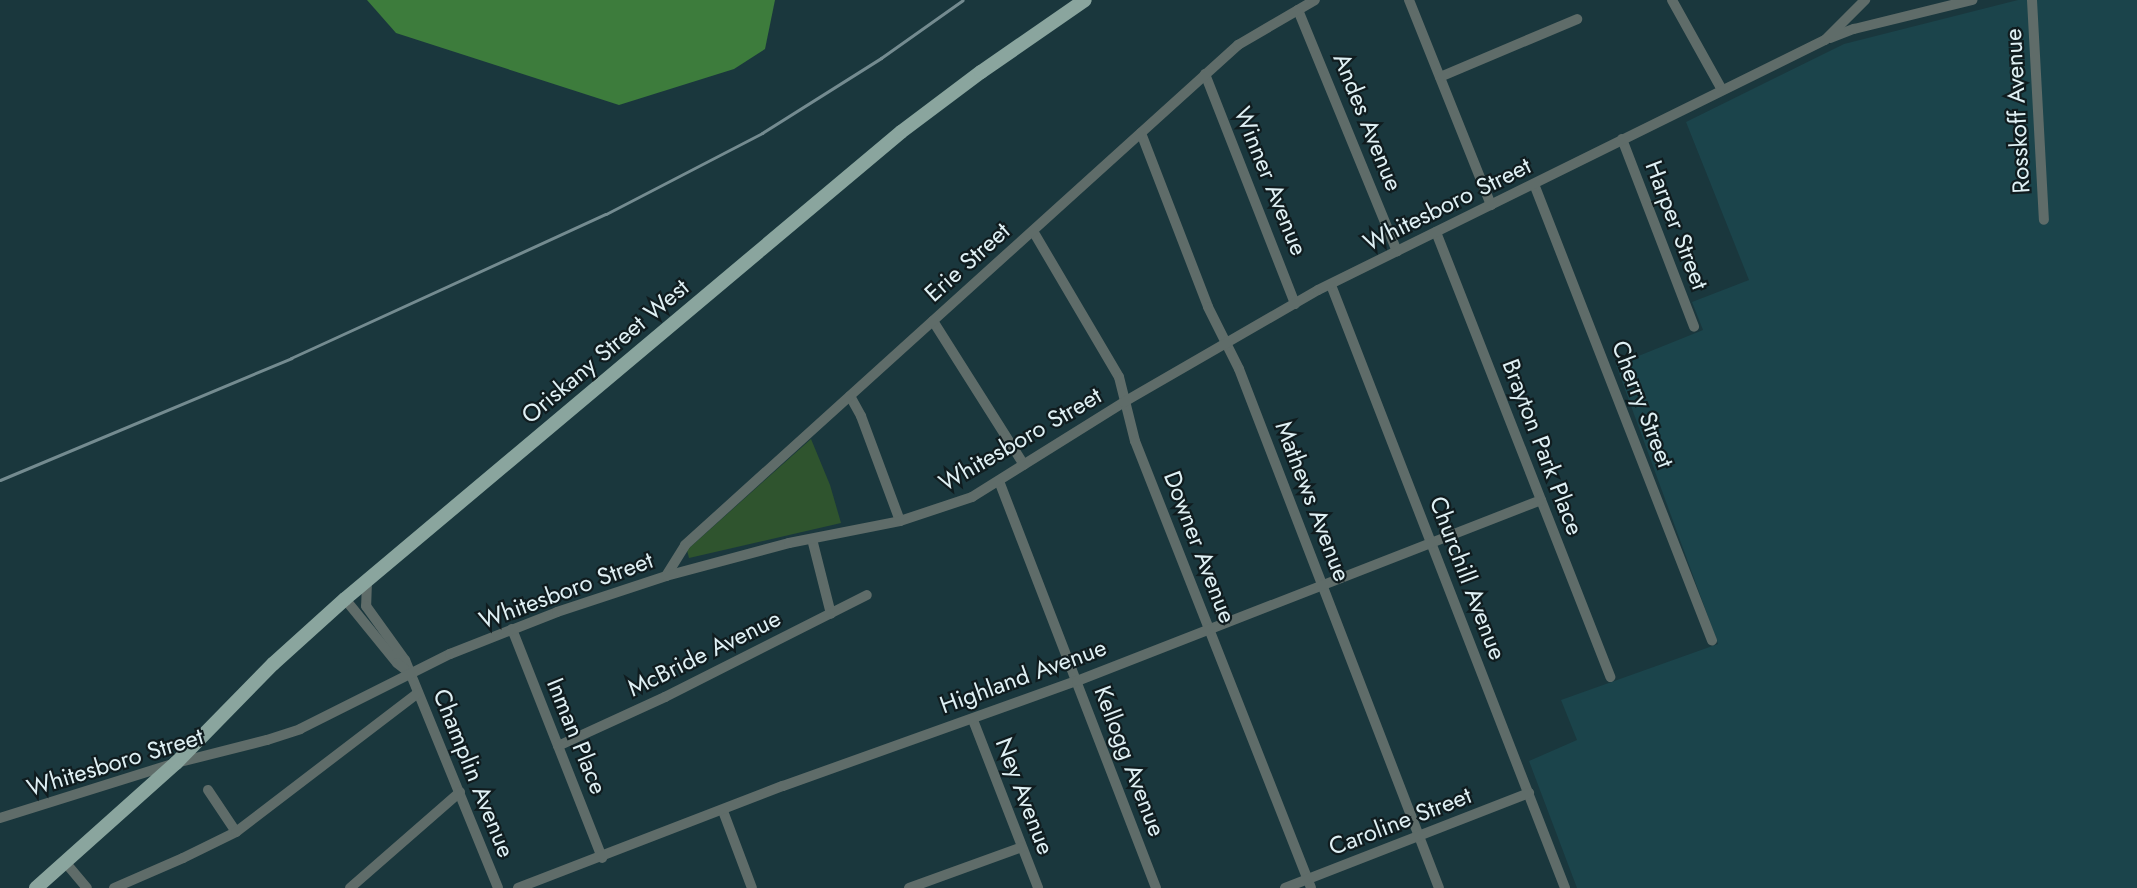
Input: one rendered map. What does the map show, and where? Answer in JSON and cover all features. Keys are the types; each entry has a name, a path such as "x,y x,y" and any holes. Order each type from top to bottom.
{"main road":[{"name":"Oriskany Street West","path":"36,888 176,763 273,664 345,599 901,132 981,72 1085,0"}],"street":[{"name":"Erie Street","path":"666,576 685,545 1205,74 1238,45 1315,0"},
{"path":"1409,0 1491,205"},
{"path":"1672,0 1722,90"},
{"name":"Whitesboro Street","path":"0,818 176,763 267,740 300,729 410,674 512,630 666,576 812,538 900,521 955,504 999,481 1124,402 1225,343 1331,285 1825,40 1864,0"},
{"path":"1825,40 1854,29 1971,0"},
{"name":"Rosskoff Avenue","path":"2032,0 2044,220"},
{"name":"Andes Avenue","path":"1298,10 1397,251"},
{"path":"1440,76 1577,19"},
{"name":"Winner Avenue","path":"1205,74 1296,304"},
{"name":"Mathews Avenue","path":"1141,133 1208,307 1239,369 1439,888"},
{"name":"Harper Street","path":"1622,139 1694,327"},
{"name":"Cherry Street","path":"1534,184 1712,640"},
{"name":"Downer Avenue","path":"1033,231 1119,377 1136,441 1309,884"},
{"name":"Brayton Park Place","path":"1436,232 1610,677"},
{"name":"Churchill Avenue","path":"1331,285 1565,888"},
{"path":"933,321 1024,465"},
{"path":"850,396 861,416 900,521"},
{"name":"Kellogg Avenue","path":"999,481 1156,888"},
{"name":"Highland Avenue","path":"518,888 926,734 973,720 1077,681 1541,500"},
{"path":"812,538 831,614"},
{"name":"Champlin Avenue","path":"367,581 366,606 405,660 498,888"},
{"name":"McBride Avenue","path":"558,746 665,697 867,596"},
{"name":"Champlin Avenue","path":"345,599 397,663 410,674"},
{"name":"Inman Place","path":"512,630 602,858"},
{"path":"114,888 236,832 418,693"},
{"name":"Ney Avenue","path":"973,720 1038,888"},
{"path":"208,790 236,832"},
{"path":"350,888 460,792"},
{"name":"Caroline Street","path":"1285,888 1309,884 1419,835 1529,793"},
{"path":"723,811 752,888"},
{"path":"909,888 1022,847"},
{"path":"66,862 87,888"}],"shaded area":[{"path":"2018,0 2137,0 2137,888 1577,888 1529,761 1577,740 1561,700 1718,644 1616,365 1703,330 1692,302 1749,280 1686,122 1844,44"}],"green space":[{"path":"367,0 775,0 765,49 734,69 619,105 396,33"},
{"path":"811,439 830,485 841,523 689,558 687,550"}],"railway":[{"path":"0,480 291,358 606,214 762,133 881,58 963,0"}]}
